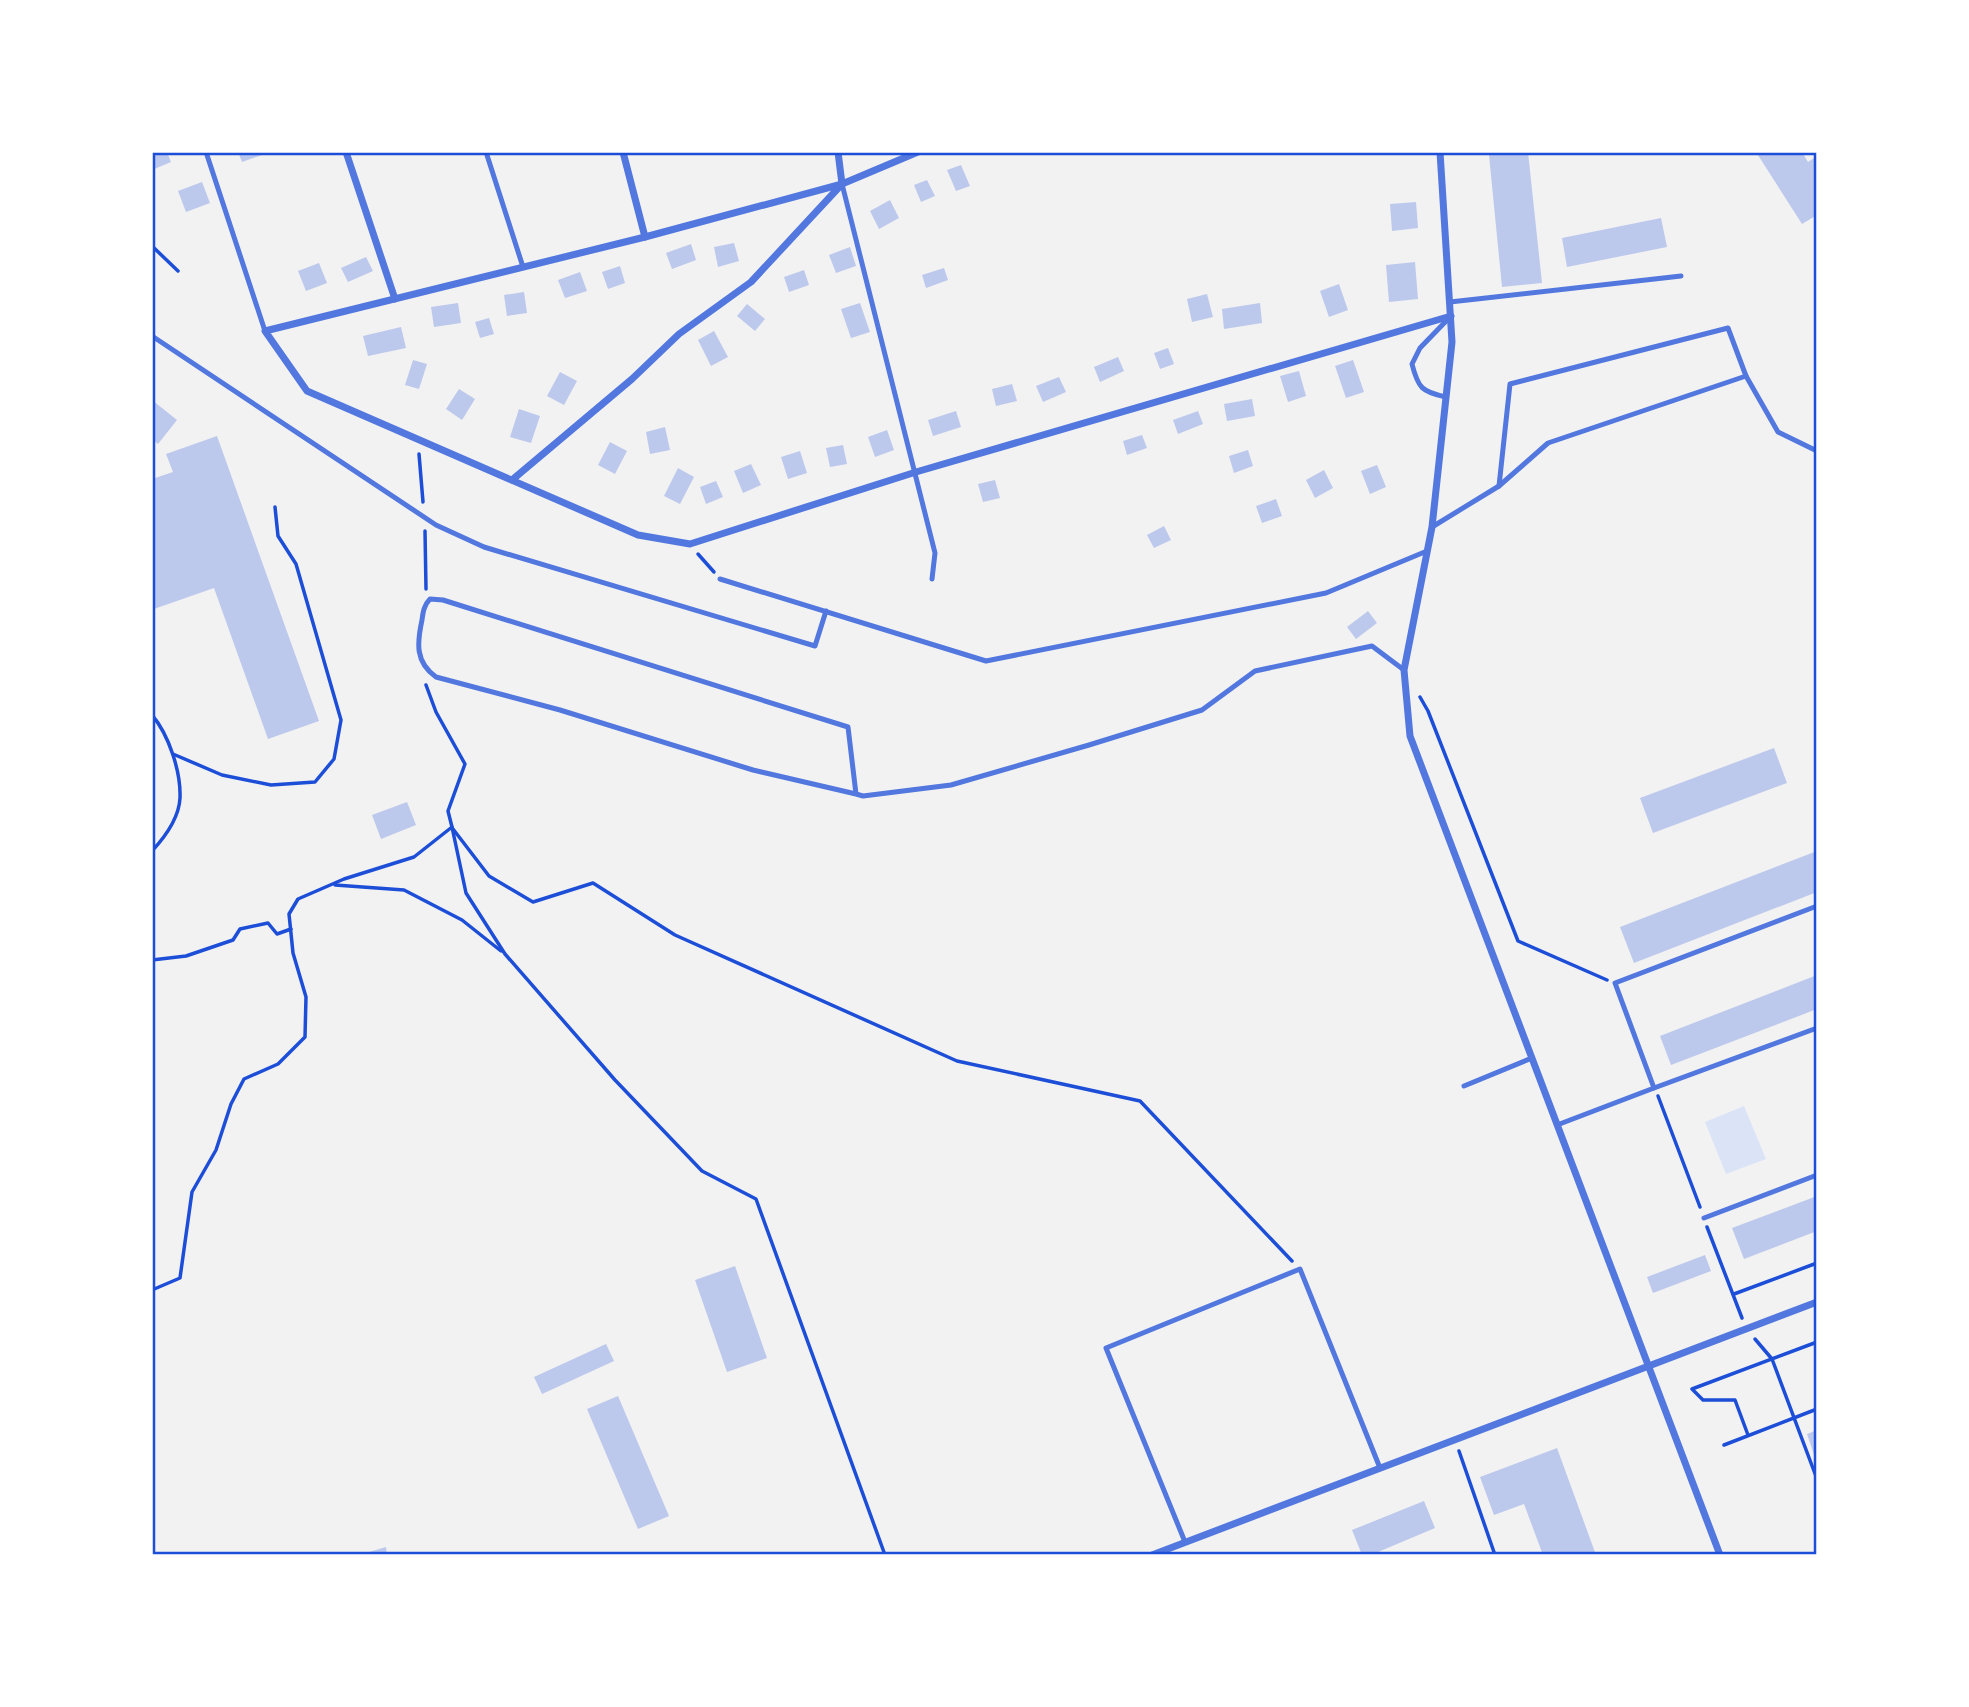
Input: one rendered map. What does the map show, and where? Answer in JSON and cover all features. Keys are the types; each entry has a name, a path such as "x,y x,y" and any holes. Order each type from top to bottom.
{"street":[{"path":"346,152 395,299"},
{"path":"623,152 645,237"},
{"path":"838,152 842,184"},
{"path":"918,152 842,184 645,237 265,331 307,391 638,535 690,544 916,472 1451,316"},
{"path":"1440,152 1452,342 1432,527 1404,670 1410,736 1720,1555"},
{"path":"512,480 632,379 679,334 751,282 842,184"},
{"path":"1152,1555 1817,1302"}],"lane":[{"path":"206,152 265,331"},
{"path":"486,152 523,267"},
{"path":"842,184 935,553 932,579"},
{"path":"1450,302 1681,276"},
{"path":"1447,397 1427,393 1417,381 1412,364 1420,348 1451,316"},
{"path":"1499,486 1510,384 1728,328 1746,376 1778,432 1817,451"},
{"path":"152,336 414,512 484,547 815,646 826,611"},
{"path":"1432,527 1499,486 1548,443 1746,376"},
{"path":"720,579 986,661 1326,593 1427,551"},
{"path":"856,794 848,727 443,600 430,599 425,606 417,642 418,652 428,672 436,677 560,710 753,770 863,796 951,785 1202,710 1255,671 1372,646 1404,670"},
{"path":"1654,1088 1615,983 1817,906"},
{"path":"1557,1125 1817,1028"},
{"path":"1464,1086 1532,1058"},
{"path":"1704,1218 1817,1175"},
{"path":"1185,1542 1106,1348 1300,1269 1380,1468"}],"path":[{"path":"152,246 178,271"},
{"path":"173,754 222,775 271,785 315,782 334,759 341,720 296,564 278,536 275,507"},
{"path":"690,544 720,579"},
{"path":"423,676 436,712 465,764 449,810 466,893 505,954 615,1080 702,1171 756,1199 885,1555"},
{"path":"1416,691 1428,712 1518,941 1615,983"},
{"path":"152,715 173,754 180,799 167,834 152,851"},
{"path":"152,1290 180,1278 192,1192 216,1150 231,1104 244,1079 278,1064 305,1037 306,997 293,953 289,914 298,899 414,858 452,827"},
{"path":"452,827 489,876 533,902 593,883 675,935 957,1061 1140,1101 1300,1269"},
{"path":"333,885 404,890 462,920 505,954"},
{"path":"152,960 186,956 233,940 240,929 268,923 276,934 291,929"},
{"path":"1733,1294 1817,1263"},
{"path":"1746,1329 1772,1359 1817,1479"},
{"path":"1748,1435 1735,1401 1703,1399 1692,1389 1817,1342"},
{"path":"1724,1445 1817,1409"},
{"path":"1455,1439 1495,1555"}],"shaded area":[{"path":"1744,1106 1766,1159 1726,1174 1705,1122"}],"building":[{"path":"152,152 167,152 171,162 152,170"},
{"path":"238,152 262,152 262,155 242,162"},
{"path":"1528,152 1542,283 1502,287 1489,155"},
{"path":"1756,152 1802,152 1808,162 1817,156 1817,215 1802,224"},
{"path":"961,165 970,186 956,191 947,170"},
{"path":"927,180 935,196 921,202 914,185"},
{"path":"202,182 210,203 186,212 178,191"},
{"path":"890,200 899,218 879,229 870,211"},
{"path":"1416,202 1418,228 1392,231 1390,204"},
{"path":"1661,218 1667,247 1567,267 1562,238"},
{"path":"734,243 739,261 718,267 714,247"},
{"path":"691,244 696,260 672,269 666,253"},
{"path":"850,247 856,266 836,273 829,255"},
{"path":"366,257 373,271 348,282 341,268"},
{"path":"1415,262 1418,299 1389,302 1386,265"},
{"path":"319,263 327,283 306,291 298,271"},
{"path":"620,266 625,283 608,289 602,272"},
{"path":"944,268 948,280 926,288 922,275"},
{"path":"804,270 809,285 789,292 784,277"},
{"path":"580,272 587,291 565,298 558,280"},
{"path":"1339,284 1348,310 1329,317 1320,291"},
{"path":"524,292 527,313 507,316 504,295"},
{"path":"1207,294 1213,317 1192,322 1187,299"},
{"path":"458,303 461,323 434,327 431,307"},
{"path":"860,303 870,332 851,338 841,309"},
{"path":"1260,303 1262,323 1224,329 1222,309"},
{"path":"747,304 765,319 755,331 737,316"},
{"path":"489,318 494,334 480,338 475,322"},
{"path":"401,327 406,348 368,356 363,336"},
{"path":"714,331 728,357 711,366 698,340"},
{"path":"1168,348 1174,364 1160,369 1154,353"},
{"path":"1118,357 1124,371 1100,382 1094,367"},
{"path":"413,360 427,364 419,389 405,385"},
{"path":"1353,360 1364,392 1346,398 1335,366"},
{"path":"1299,371 1306,396 1288,402 1280,376"},
{"path":"560,372 577,381 564,405 547,396"},
{"path":"1059,377 1066,392 1043,402 1036,386"},
{"path":"1012,384 1017,401 996,406 992,389"},
{"path":"459,389 475,399 462,420 446,409"},
{"path":"1252,399 1255,416 1227,421 1224,404"},
{"path":"152,400 177,420 158,444 152,439"},
{"path":"519,409 540,416 531,443 510,437"},
{"path":"956,411 961,427 933,436 928,420"},
{"path":"1198,411 1203,424 1178,434 1173,420"},
{"path":"665,427 670,450 650,454 646,432"},
{"path":"887,430 894,450 875,457 868,437"},
{"path":"1142,435 1147,448 1127,455 1123,441"},
{"path":"217,436 319,721 268,739 214,588 154,609 152,603 152,479 173,472 166,454"},
{"path":"610,442 627,451 615,474 598,465"},
{"path":"843,445 847,464 830,467 826,448"},
{"path":"1248,450 1253,466 1234,473 1229,456"},
{"path":"800,451 807,473 788,479 781,457"},
{"path":"751,464 761,485 743,493 734,471"},
{"path":"1377,465 1386,487 1370,494 1361,471"},
{"path":"678,468 694,477 680,504 664,496"},
{"path":"1324,470 1333,488 1315,498 1306,480"},
{"path":"995,480 1000,498 983,502 978,484"},
{"path":"716,481 723,497 706,504 700,487"},
{"path":"1276,499 1282,516 1262,523 1256,506"},
{"path":"1164,526 1171,540 1154,548 1147,535"},
{"path":"1368,611 1377,623 1356,639 1347,627"},
{"path":"1774,748 1787,783 1653,833 1640,798"},
{"path":"407,802 416,825 381,839 372,815"},
{"path":"1817,851 1817,892 1634,963 1620,927"},
{"path":"1817,975 1817,1009 1671,1065 1660,1036"},
{"path":"1817,1196 1817,1231 1744,1259 1732,1228"},
{"path":"1705,1255 1711,1271 1653,1293 1647,1277"},
{"path":"735,1266 767,1358 727,1372 695,1280"},
{"path":"606,1344 614,1361 542,1394 534,1377"},
{"path":"618,1396 669,1516 638,1529 587,1409"},
{"path":"1817,1430 1817,1461 1816,1461 1807,1434"},
{"path":"1557,1448 1596,1555 1543,1555 1524,1504 1494,1515 1480,1477"},
{"path":"1424,1501 1435,1528 1371,1555 1362,1555 1352,1530"},
{"path":"386,1547 387,1555 362,1555 362,1554"}]}
